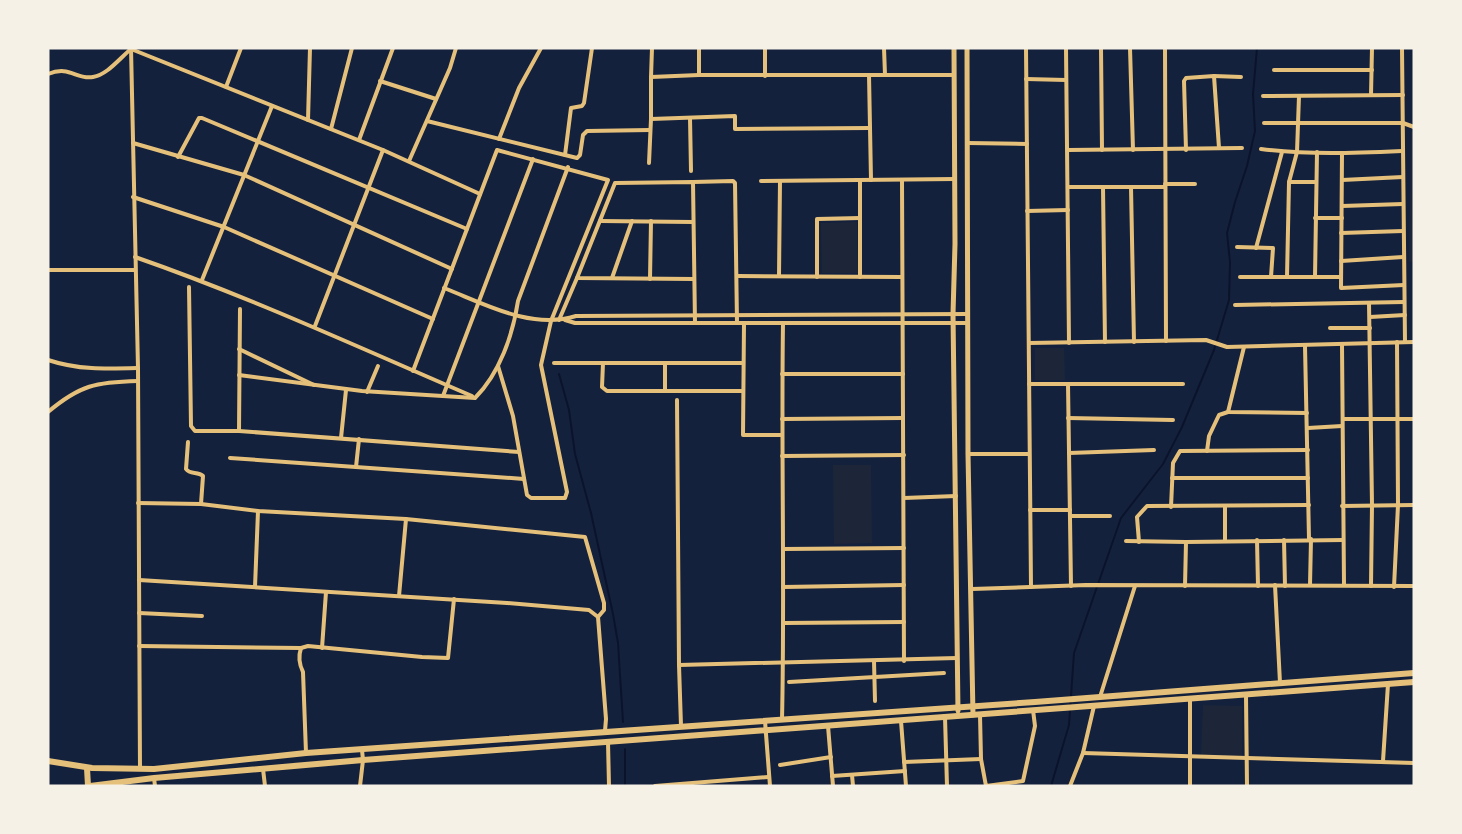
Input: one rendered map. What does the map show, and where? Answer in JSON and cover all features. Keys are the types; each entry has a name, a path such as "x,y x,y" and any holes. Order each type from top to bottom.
{"main road":[{"path":"87,768 89,786 263,768 901,721 1096,700 1414,672"},
{"path":"1096,700 1246,696 1414,682"},
{"path":"48,761 87,768 140,770 306,753 681,726 973,706 1035,707"}],"street":[{"path":"226,87 241,48"},
{"path":"308,120 310,48"},
{"path":"331,129 352,48"},
{"path":"359,140 393,48"},
{"path":"409,161 450,68 456,48"},
{"path":"499,139 519,88 541,48"},
{"path":"565,155 571,108 582,106 584,103 592,48"},
{"path":"649,163 652,48"},
{"path":"699,48 699,75"},
{"path":"765,48 765,76"},
{"path":"884,48 885,75"},
{"path":"954,48 956,244 953,323 958,716"},
{"path":"967,48 968,454 973,706 977,714 986,786 1023,782 1035,726 1035,707"},
{"path":"1026,48 1030,587"},
{"path":"1066,48 1069,343"},
{"path":"1101,48 1102,150"},
{"path":"1130,48 1133,150"},
{"path":"1165,48 1166,341"},
{"path":"1371,95 1372,48"},
{"path":"1402,48 1406,342"},
{"path":"131,49 359,140 480,194"},
{"path":"48,74 61,70 86,78 100,75 131,49"},
{"path":"131,49 138,368 140,770"},
{"path":"1274,70 1372,70"},
{"path":"869,75 871,180"},
{"path":"651,77 954,75"},
{"path":"1186,150 1184,80 1214,76 1241,77"},
{"path":"1214,76 1219,148"},
{"path":"1026,80 1066,80"},
{"path":"380,81 436,99"},
{"path":"1263,96 1403,95"},
{"path":"1287,277 1289,182 1297,152 1299,96"},
{"path":"202,280 272,106"},
{"path":"651,119 735,116 735,129 870,128"},
{"path":"178,157 194,124 201,118 467,229"},
{"path":"690,118 691,171"},
{"path":"427,121 579,157 583,135 587,131 650,130"},
{"path":"1264,123 1403,123 1414,128"},
{"path":"133,143 244,175 452,269"},
{"path":"968,143 1027,144"},
{"path":"1068,150 1242,148"},
{"path":"1261,149 1282,152 1402,152"},
{"path":"315,327 382,150"},
{"path":"413,371 497,150 568,167 608,180 551,321 541,365 567,495 565,498 531,498 527,495 513,416 498,366"},
{"path":"1256,248 1282,152"},
{"path":"1315,277 1317,152"},
{"path":"1342,153 1341,288 1404,285"},
{"path":"443,396 533,159"},
{"path":"475,398 498,366 516,316 518,301 568,167"},
{"path":"1342,180 1403,177"},
{"path":"761,181 955,179"},
{"path":"860,180 860,277"},
{"path":"902,180 904,661"},
{"path":"779,276 780,181"},
{"path":"693,182 695,323"},
{"path":"558,320 615,183 735,182 737,322"},
{"path":"1289,182 1316,182"},
{"path":"1068,187 1195,184"},
{"path":"1103,187 1105,342"},
{"path":"1131,187 1134,342"},
{"path":"133,197 224,226 433,319"},
{"path":"1342,206 1403,204"},
{"path":"1027,211 1068,210"},
{"path":"817,277 818,219 860,218"},
{"path":"1316,218 1341,218"},
{"path":"600,221 693,222"},
{"path":"612,278 632,221"},
{"path":"650,279 651,221"},
{"path":"1341,233 1403,231"},
{"path":"1237,248 1273,248 1271,277"},
{"path":"135,256 202,280 315,327 475,398"},
{"path":"1341,261 1404,257"},
{"path":"48,270 135,270"},
{"path":"738,276 902,277"},
{"path":"1240,277 1341,277"},
{"path":"577,278 694,279"},
{"path":"189,287 191,426 195,431 239,431 519,452"},
{"path":"444,288 516,316 551,321 565,320 574,323 968,323"},
{"path":"1235,305 1404,302"},
{"path":"1369,303 1371,586"},
{"path":"239,431 240,309"},
{"path":"565,320 576,316 969,314"},
{"path":"1370,317 1405,315"},
{"path":"744,322 743,435 782,435"},
{"path":"782,720 783,323"},
{"path":"1329,328 1370,328"},
{"path":"1029,343 1206,340 1227,347 1244,347 1414,342"},
{"path":"1394,587 1398,505 1397,342"},
{"path":"1342,345 1344,585"},
{"path":"1305,346 1310,585"},
{"path":"1228,412 1244,347"},
{"path":"239,349 318,387"},
{"path":"48,360 66,366 90,369 138,368"},
{"path":"554,363 743,363"},
{"path":"603,363 602,387 607,391 743,391"},
{"path":"665,363 665,391"},
{"path":"367,392 378,366"},
{"path":"783,374 903,374"},
{"path":"239,375 346,390 475,398"},
{"path":"48,412 68,395 85,387 105,382 138,381"},
{"path":"1029,384 1183,384"},
{"path":"1068,384 1071,586"},
{"path":"341,438 346,390"},
{"path":"677,400 681,726"},
{"path":"1207,451 1209,436 1219,416 1228,412 1307,413"},
{"path":"782,419 903,418"},
{"path":"1068,418 1173,420"},
{"path":"1342,419 1414,419"},
{"path":"1308,428 1342,426"},
{"path":"356,467 359,439"},
{"path":"188,442 186,470 203,476 201,504"},
{"path":"1069,453 1154,450"},
{"path":"1170,507 1173,463 1180,451 1308,450"},
{"path":"968,454 1029,454"},
{"path":"782,456 904,456"},
{"path":"231,458 524,479"},
{"path":"1172,478 1308,478"},
{"path":"904,498 956,496"},
{"path":"138,503 201,504 258,511 406,519 585,537 604,603 604,610 598,617 606,719 604,732"},
{"path":"1139,542 1137,517 1147,506 1309,505"},
{"path":"1342,506 1414,505"},
{"path":"1225,507 1225,541"},
{"path":"1030,510 1070,510"},
{"path":"255,587 258,511"},
{"path":"1070,516 1110,516"},
{"path":"399,596 406,519"},
{"path":"1257,540 1258,586"},
{"path":"1284,540 1285,585"},
{"path":"1126,541 1343,540"},
{"path":"1185,586 1186,542"},
{"path":"783,549 904,548"},
{"path":"139,580 589,610 598,617"},
{"path":"783,586 904,585"},
{"path":"972,589 1086,585 1414,586"},
{"path":"1275,585 1280,683"},
{"path":"1070,786 1083,753 1096,700 1134,586"},
{"path":"322,648 326,592"},
{"path":"139,646 322,648 448,658 454,600"},
{"path":"139,613 202,616"},
{"path":"784,623 904,622"},
{"path":"301,648 299,658 303,672 306,753"},
{"path":"679,666 958,658"},
{"path":"874,661 875,701"},
{"path":"789,682 944,673"},
{"path":"1383,762 1388,684"},
{"path":"1246,696 1247,786"},
{"path":"1190,699 1190,786"},
{"path":"945,717 947,786"},
{"path":"765,721 770,786"},
{"path":"901,721 906,786"},
{"path":"828,726 833,786"},
{"path":"608,741 609,786"},
{"path":"360,786 362,750"},
{"path":"1083,753 1414,763"},
{"path":"780,765 831,757"},
{"path":"904,762 981,759"},
{"path":"263,768 264,786"},
{"path":"832,776 904,771"},
{"path":"852,776 853,786"},
{"path":"655,786 729,783 768,777"},
{"path":"154,778 154,786"}],"shaded area":[{"path":"1411,131 1414,132 1414,263 1409,261"},
{"path":"857,222 858,273 822,273 821,223"},
{"path":"1035,348 1064,348 1065,380 1035,380"},
{"path":"833,465 871,465 872,543 834,544"},
{"path":"1203,705 1242,706 1242,756 1201,755"}],"waterway":[{"path":"1051,786 1069,725 1074,653 1121,518 1163,464 1182,427 1214,350 1229,300 1230,262 1227,233 1255,131 1253,94 1257,48"},
{"path":"559,374 569,410 575,454 591,513 613,614 618,643 623,722"},
{"path":"625,749 625,786"}]}
